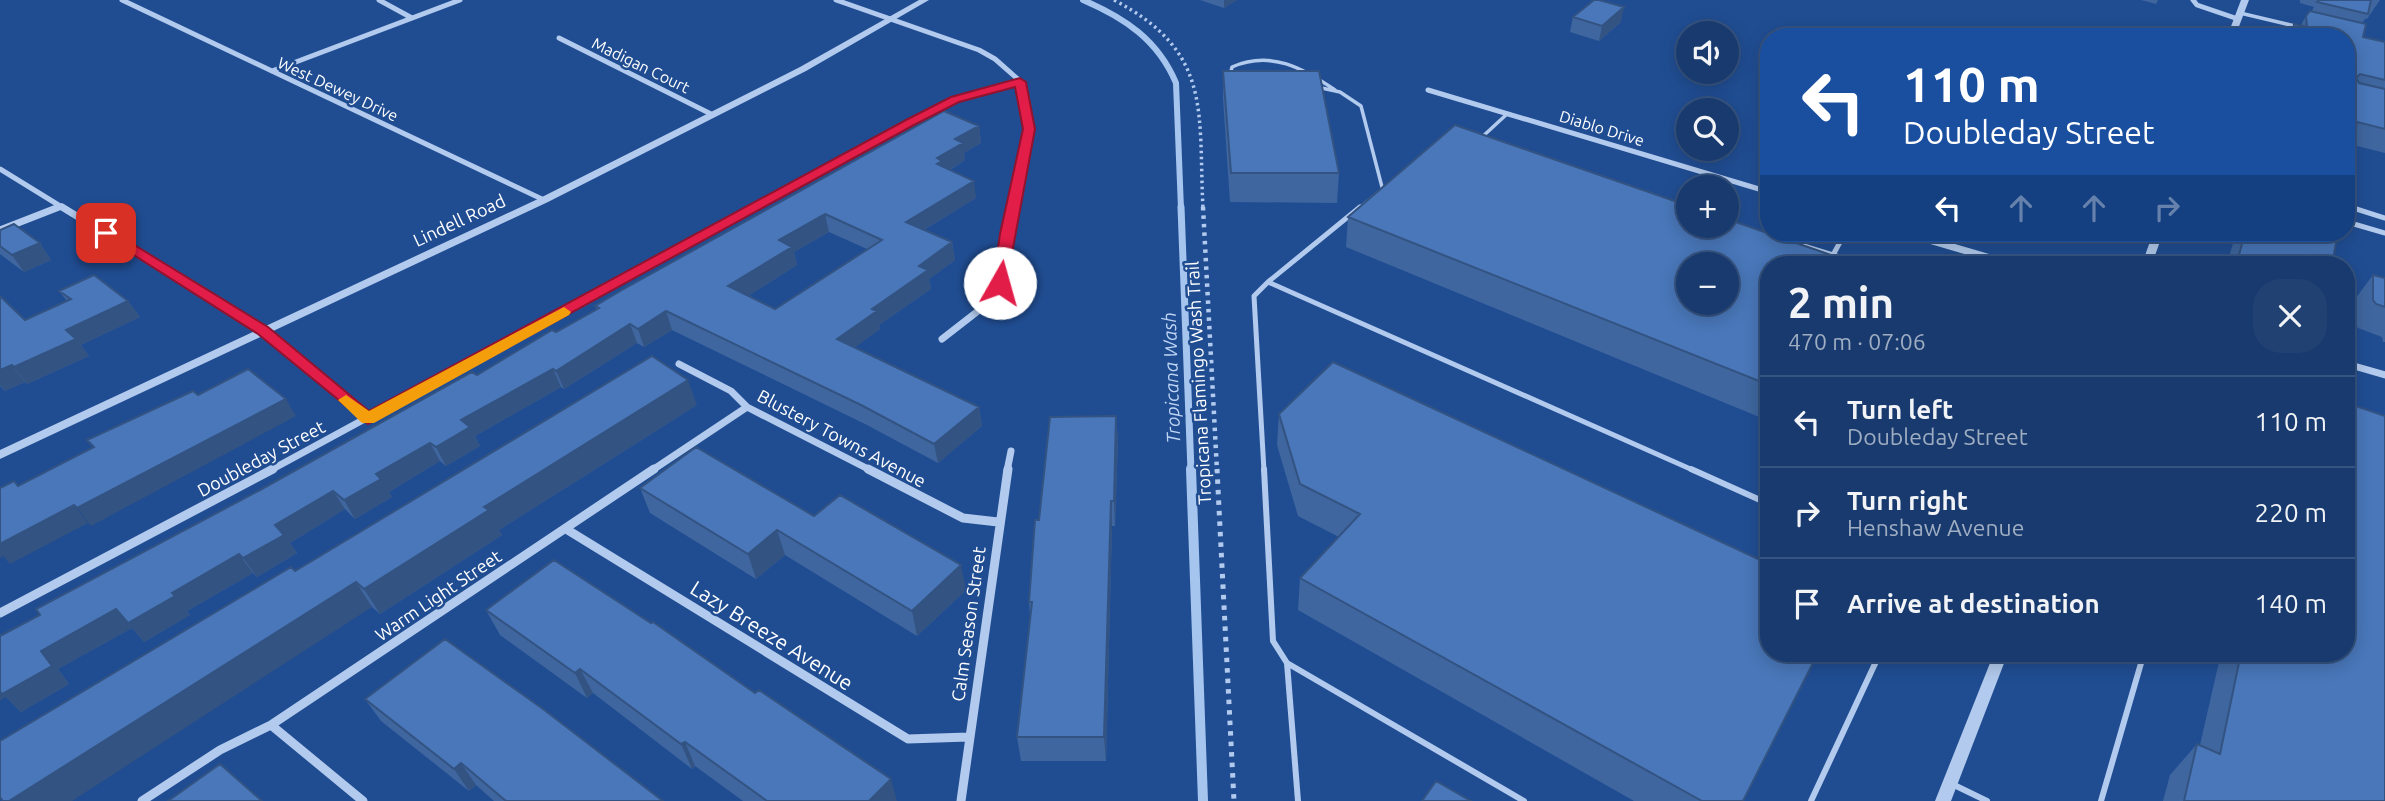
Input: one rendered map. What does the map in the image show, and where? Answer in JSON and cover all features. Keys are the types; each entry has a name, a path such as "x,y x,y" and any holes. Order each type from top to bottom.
{"street":[{"path":"125,1 136,0"},
{"path":"379,0 412,18"},
{"path":"272,71 460,0"},
{"path":"836,0 979,50 995,59 1020,82 1029,129 1007,234 1000,283 978,311 942,339"},
{"name":"Lindell Road","path":"0,455 544,200 803,69 925,0"},
{"path":"2193,0 2197,5 2239,16"},
{"path":"2234,28 2245,0"},
{"name":"West Dewey Drive","path":"125,1 544,200"},
{"name":"Madigan Court","path":"559,38 713,115"},
{"name":"Doubleday Street","path":"0,613 368,419 910,122 955,100 1020,82"},
{"name":"Diablo Drive","path":"1427,90 1760,189"},
{"path":"0,169 263,331 368,419"},
{"path":"0,230 62,206"},
{"path":"1936,242 1984,256"},
{"name":"Blustery Towns Avenue","path":"679,364 731,391 747,407 963,518 998,522"},
{"path":"2355,366 2385,375"},
{"name":"Warm Light Street","path":"142,801 220,750 271,725 747,407"},
{"name":"Calm Season Street","path":"961,801 998,522 1011,451"},
{"name":"Lazy Breeze Avenue","path":"566,529 908,739 968,737"},
{"path":"1943,801 1997,662"},
{"path":"271,725 363,801"}],"lane":[{"path":"2239,16 2303,28"},
{"path":"1233,80 1228,74 1232,67 1243,61 1265,60 1297,66 1361,106 1382,187"},
{"path":"1309,87 1335,90"},
{"path":"1474,145 1507,114"},
{"path":"1433,150 1422,154 1254,296 1273,641 1287,663 1524,801"},
{"path":"2355,209 2385,218"},
{"path":"2355,224 2385,233"},
{"path":"1833,255 1840,242"},
{"path":"1793,243 1836,256"},
{"path":"1268,282 1760,500"},
{"path":"1811,801 1876,662"},
{"path":"2101,801 2141,662"},
{"path":"1287,663 1298,801"},
{"path":"1950,783 1987,801"}],"path":[{"name":"Tropicana Flamingo Wash Trail","path":"1114,0 1145,17 1176,45 1189,65 1197,98 1234,801"}],"building":[{"path":"1594,0 1624,7 1602,26 1573,17"},
{"path":"2371,0 2368,14 2317,2"},
{"path":"2310,11 2366,24 2363,37 2385,42 2385,80 2360,74 2356,78 2359,83 2385,89 2385,129 2357,122 2355,135 2355,28 2293,28 2294,24 2307,27 2306,16"},
{"path":"1223,71 1319,71 1339,173 1231,173"},
{"path":"944,111 979,126 955,139 963,143 937,158 942,161 937,164 974,181 906,222 952,242 919,266 928,270 872,309 877,311 837,339 979,407 934,444 863,406 666,311 638,329 630,324 556,371 553,369 461,420 470,427 436,447 430,443 376,474 381,479 344,500 333,491 275,525 284,535 243,558 239,554 172,593 175,596 128,623 116,609 41,651 52,666 2,694 0,691 0,636 40,615 36,609 260,490 472,372 477,375 552,330 556,332 599,308 595,306","holes":["825,214 882,240 775,309 728,286 792,247 779,240"]},
{"path":"1455,125 1676,202 1676,238 1739,238 1739,223 1760,230 1760,242 1793,242 1834,256 1760,256 1760,381 1348,217"},
{"path":"14,224 40,243 12,255 0,246 0,230"},
{"path":"2243,242 2336,242 2334,256 2239,256"},
{"path":"94,275 128,301 66,330 76,339 14,367 12,365 0,370 0,296 25,320 71,299 59,291"},
{"path":"2373,275 2385,278 2385,307 2373,300"},
{"path":"652,356 688,380 484,507 489,510 364,589 356,582 9,801 3,801 0,797 0,741 291,567 295,571"},
{"path":"1333,362 1760,560 1760,662 1813,662 1743,801 1702,801 1300,578 1360,514 1300,484 1279,414"},
{"path":"248,369 286,399 77,508 74,505 0,544 0,488 14,481 18,486 94,447 87,440 193,391 198,395"},
{"path":"2355,406 2385,416 2385,801 2184,801 2197,744 2220,754 2239,662 2355,662"},
{"path":"1116,416 1104,737 1017,737 1032,602 1029,602 1035,520 1039,520 1050,417"},
{"path":"696,447 814,516 840,495 961,565 912,611 777,530 748,554 640,488"},
{"path":"554,560 653,622 755,693 759,690 891,779 869,801 767,801 685,742 681,744 580,669 575,673 486,610"},
{"path":"445,639 543,709 663,801 506,801 461,763 454,769 365,699"},
{"path":"220,764 262,801 168,801"},
{"path":"1436,781 1471,801 1422,801"}],"waterway":[{"name":"Tropicana Wash","path":"1083,0 1113,15 1138,32 1160,54 1169,68 1176,83 1181,209"},
{"name":"Tropicana Wash","path":"1181,207 1191,471"},
{"name":"Tropicana Wash","path":"1191,469 1203,801"}],"slow traffic":[{"path":"346,400 368,419 564,312"}],"route":[{"path":"106,233 263,331 368,419 910,122 955,100 1020,82 1029,129 1007,234 1000,283"}]}
